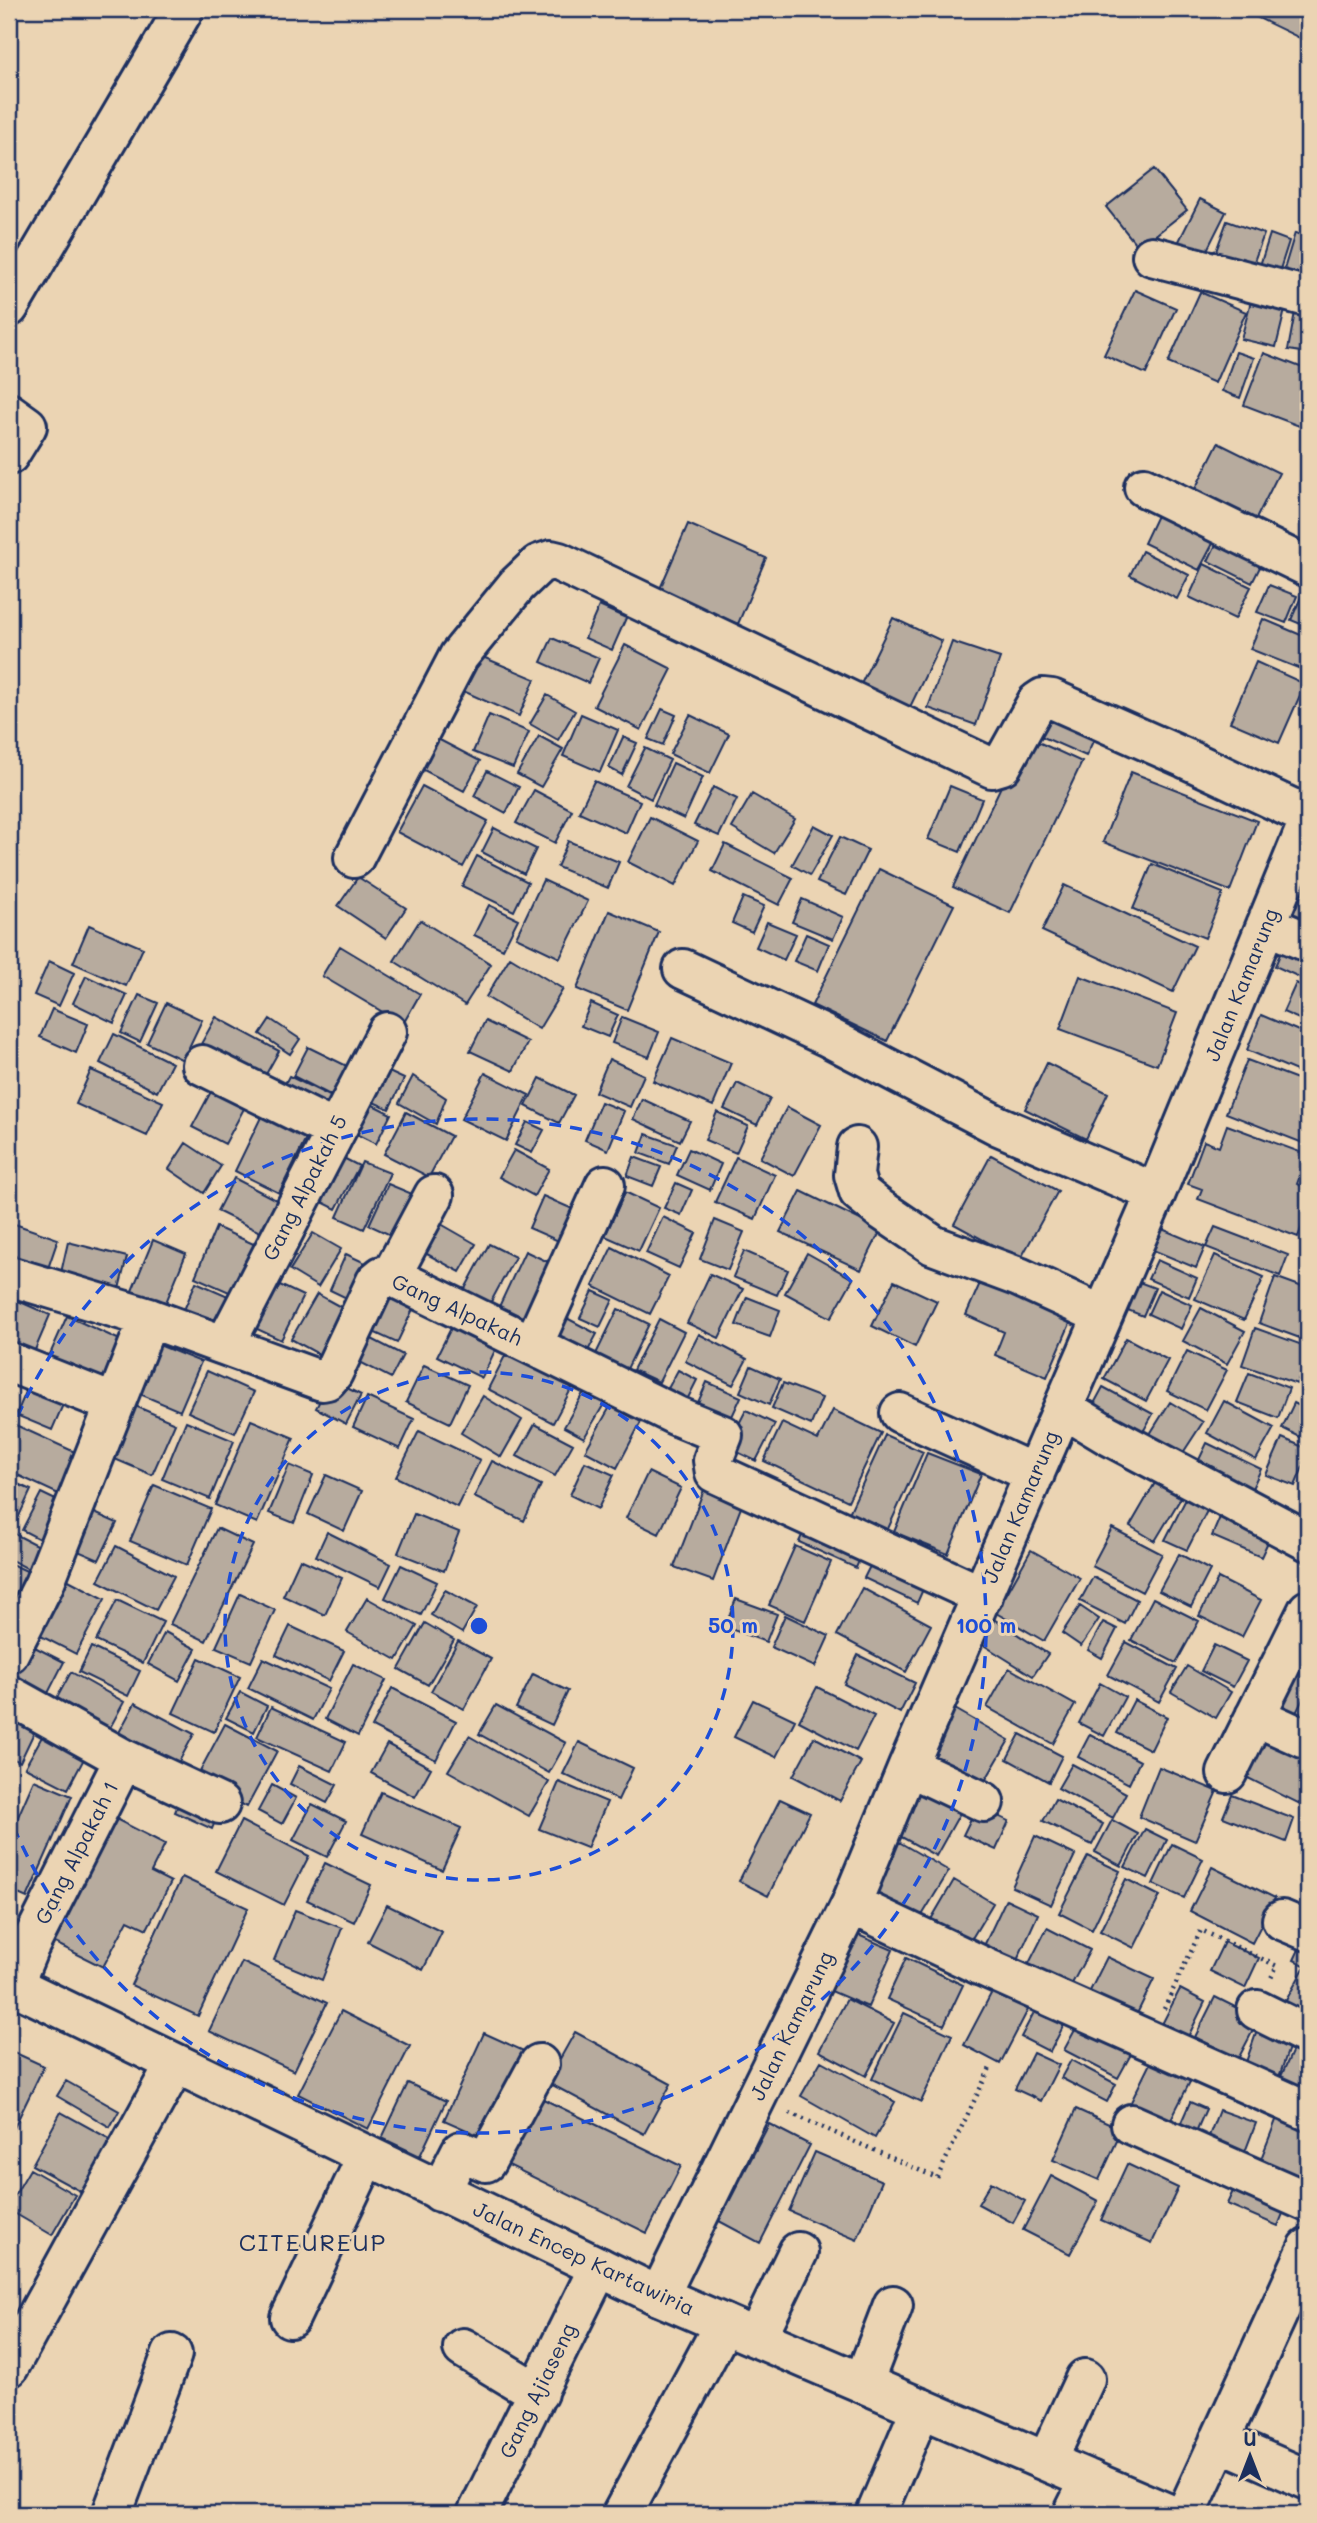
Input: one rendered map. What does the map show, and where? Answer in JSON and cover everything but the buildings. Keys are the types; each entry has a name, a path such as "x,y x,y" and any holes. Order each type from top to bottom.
{"street":[{"path":"9,307 184,9"},
{"path":"1152,256 1308,297"},
{"path":"9,413 27,426 9,455"},
{"path":"1144,487 1308,567"},
{"path":"354,858 459,656 517,585 539,564 551,560 992,768 1002,765 1037,702 1043,698 1052,699 1308,816"},
{"name":"Jalan Kamarung","path":"659,2296 851,1904 1156,1193 1308,823"},
{"path":"1266,926 1308,942"},
{"path":"683,969 826,1036 999,1126 1156,1193"},
{"name":"Gang Alpakah 5","path":"225,1345 387,1031"},
{"path":"202,1065 334,1130"},
{"path":"857,1146 854,1175 859,1192 880,1209 933,1245 1019,1277 1102,1315"},
{"path":"533,1345 606,1185"},
{"path":"391,1276 434,1195"},
{"name":"Gang Alpakah","path":"9,1276 149,1318 322,1381 327,1380 376,1281 382,1276 391,1276 677,1416 723,1435 713,1460 715,1473 983,1596"},
{"path":"9,1653 19,1609 44,1584 149,1318"},
{"path":"9,1363 116,1404"},
{"path":"1063,1408 1105,1434 1308,1541"},
{"path":"900,1413 1035,1474"},
{"path":"1227,1773 1308,1610"},
{"name":"Gang Alpakah 1","path":"9,1695 124,1759 220,1804"},
{"path":"1255,1716 1308,1740"},
{"name":"Gang Alpakah 1","path":"11,1985 124,1759"},
{"path":"908,1766 984,1802"},
{"path":"851,1904 1308,2111"},
{"name":"Jalan Encep Kartawiria","path":"11,1985 659,2296 1169,2514"},
{"path":"1257,2010 1308,2035"},
{"path":"9,2367 175,2064"},
{"path":"440,2192 461,2151 486,2162 539,2064"},
{"path":"1131,2124 1308,2202"},
{"path":"290,2318 367,2156"},
{"path":"1186,2514 1308,2248"},
{"path":"622,2514 741,2331 798,2252"},
{"name":"Gang Ajiaseng","path":"477,2514 599,2267"},
{"path":"863,2384 893,2305"},
{"path":"463,2348 538,2393"},
{"path":"112,2514 172,2354"},
{"path":"1047,2461 1085,2379"},
{"path":"876,2514 921,2408"},
{"path":"1219,2441 1308,2480"},
{"path":"1073,2514 1090,2480"}],"path":[{"path":"1149,2041 1201,1930 1277,1965 1257,2010"},
{"path":"756,2098 937,2178 990,2068"}],"district":[{"name":"CITEUREUP","path":"313,2243"}]}
